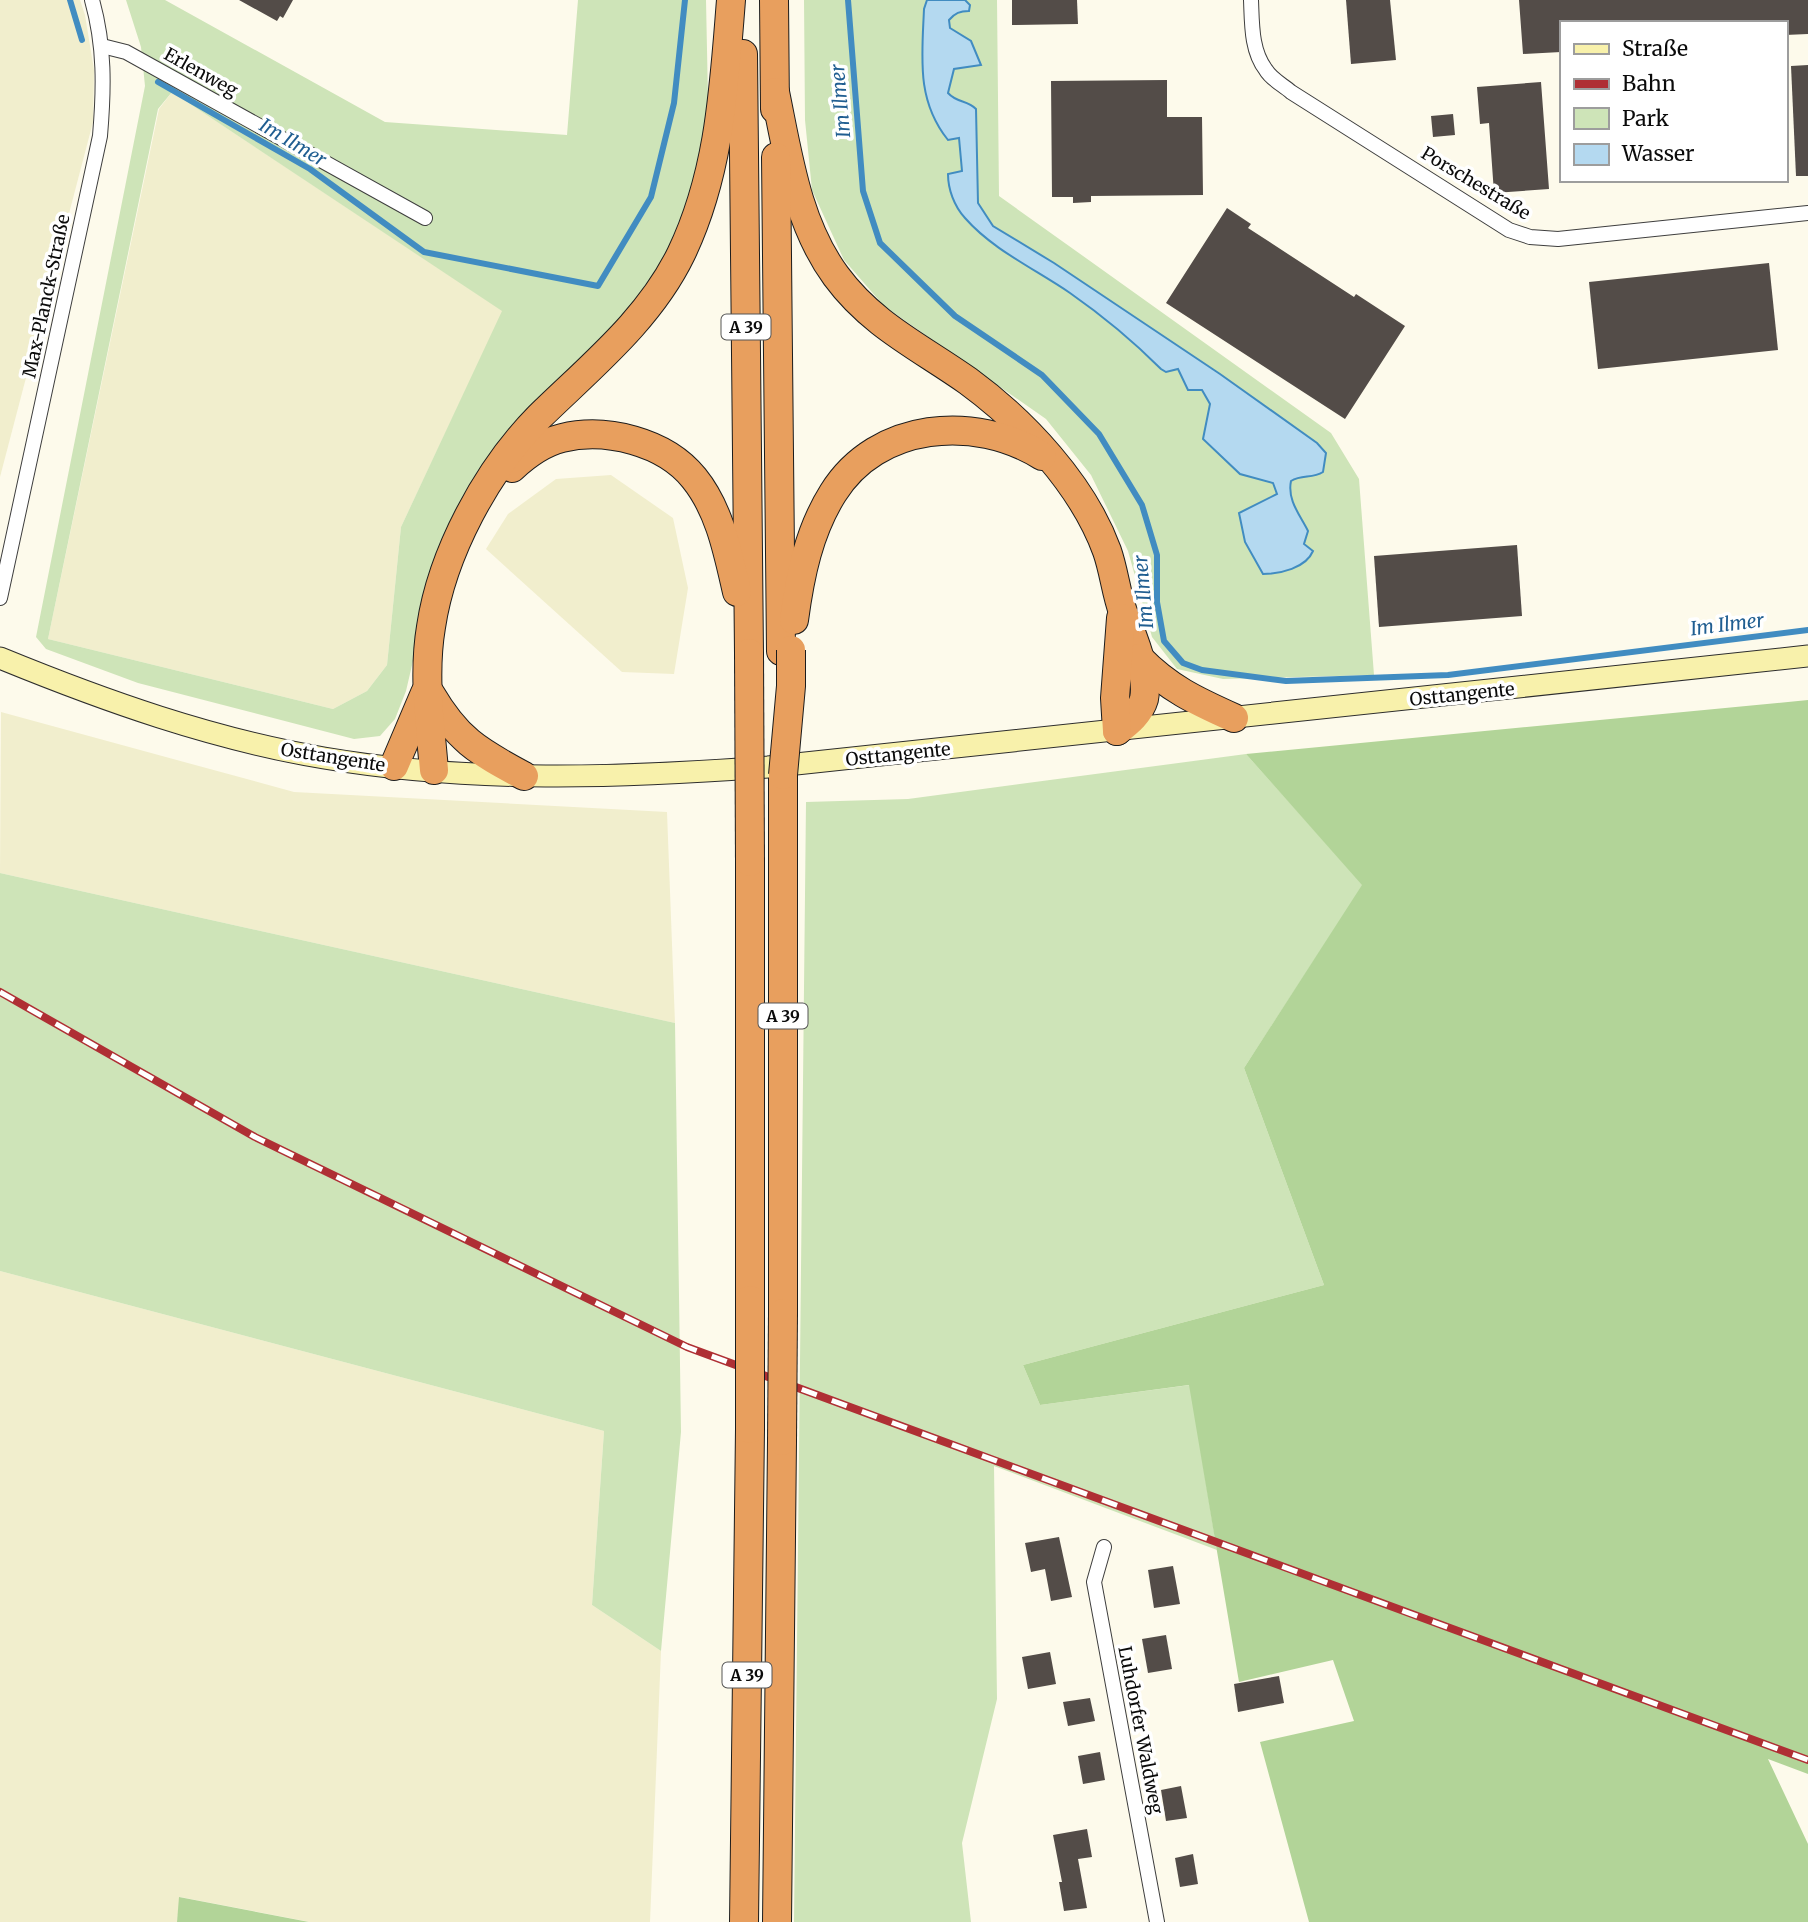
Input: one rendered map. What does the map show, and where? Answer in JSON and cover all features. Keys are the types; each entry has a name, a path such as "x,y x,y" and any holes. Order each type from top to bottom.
{"highway":[{"path":"434,770 427,687 430,628 440,586 455,545 501,464 530,429 620,339 652,301 680,255 709,181 722,111 731,0"},
{"name":"A 39","path":"742,0 750,862 750,1429 744,1922"},
{"name":"A 39","path":"774,0 786,651 791,686 783,775 783,1313 777,1922"},
{"path":"775,92 794,187 812,234 835,275 860,305 888,330 965,379 1017,421 1084,505 1100,534 1114,572 1143,677 1144,699 1136,715 1117,730"},
{"path":"786,651 807,550 833,493 848,473 865,459 899,439 922,432 948,429 970,430 1010,440 1053,463"},
{"path":"474,508 525,456 543,444 564,438 616,436 645,444 670,457 693,477 706,495 723,534 749,653"},
{"path":"1117,730 1115,698 1122,608"},
{"path":"1139,658 1179,692 1234,718"},
{"path":"394,766 427,687"},
{"path":"427,687 446,720 465,740 524,776"}],"main road":[{"name":"Osttangente","path":"0,658 98,698 213,733 325,758 434,770 573,778 781,766 1808,656"}],"street":[{"name":"Max-Planck-Straße","path":"0,598 100,136 105,85 102,46 92,0"},
{"name":"Porschestraße","path":"1251,0 1251,22 1256,51 1266,72 1292,92 1509,230 1530,237 1558,239 1808,213"},
{"name":"Erlenweg","path":"102,46 126,52 425,218"},
{"name":"Luhdorfer Waldweg","path":"1104,1547 1094,1582 1157,1922"}],"shaded area":[{"path":"0,0 80,0 94,70 93,122 0,477"},
{"path":"172,92 503,311 401,527 387,665 367,691 333,709 48,639 159,109"},
{"path":"611,475 673,518 688,588 674,674 622,672 486,549 508,514 556,479"},
{"path":"1,712 294,792 667,812 675,1023 0,873"},
{"path":"0,1271 604,1431 592,1605 661,1651 650,1922 310,1922 180,1897 177,1922 0,1922"}],"green space":[{"path":"126,0 165,0 385,122 567,135 578,0 706,0 708,99 702,171 674,247 432,579 406,691 395,719 380,736 354,739 138,683 46,649 36,637 145,86 141,47","holes":["172,92 502,311 401,527 387,665 367,691 333,709 48,639 158,109"]},
{"path":"804,0 997,0 999,196 1331,433 1359,479 1374,675 1223,679 1177,669 1152,637 1128,551 1091,475 1046,419 884,306 844,260 812,190 805,120"},
{"path":"1808,700 1808,1774 1768,1759 1808,1844 1808,1922 1309,1922 1260,1742 1354,1721 1333,1660 1239,1682 1189,1385 1040,1405 1023,1365 1324,1285 1244,1068 1362,885 1246,754"},
{"path":"1246,754 1363,885 1244,1068 1324,1285 1023,1365 1040,1405 1190,1385 1217,1550 994,1466 997,1699 962,1843 971,1922 794,1922 806,802 908,799"},
{"path":"0,873 675,1023 681,1432 661,1651 592,1605 604,1431 0,1271"},
{"path":"179,1897 309,1922 177,1922"}],"water":[{"path":"927,0 965,0 970,5 969,11 958,13 949,20 950,28 971,41 981,65 954,69 948,93 976,109 978,203 993,226 1054,263 1220,374 1317,443 1326,453 1323,472 1291,481 1293,501 1308,531 1304,544 1313,551 1299,566 1263,574 1245,542 1239,513 1277,494 1273,483 1240,474 1203,439 1210,404 1202,390 1188,390 1178,369 1166,372 1161,369 1129,339 1070,293 988,240 961,213 952,197 948,174 962,171 959,138 948,140 938,125 930,109 923,78 922,44"}],"building":[{"path":"239,0 293,0 283,18 280,16 277,21"},
{"path":"1012,0 1077,0 1078,24 1012,25"},
{"path":"1346,0 1390,0 1396,60 1351,64"},
{"path":"1519,0 1808,0 1808,34 1787,35 1787,21 1560,21 1560,52 1523,54"},
{"path":"1808,65 1808,176 1796,176 1791,66"},
{"path":"1167,80 1167,117 1202,117 1203,195 1091,196 1091,202 1073,203 1073,197 1052,197 1051,81"},
{"path":"1541,82 1549,189 1494,193 1489,123 1480,124 1477,87"},
{"path":"1453,114 1455,135 1433,137 1431,116"},
{"path":"1227,208 1251,224 1248,228 1354,297 1356,294 1405,326 1345,419 1166,303"},
{"path":"1769,263 1778,350 1598,369 1589,282"},
{"path":"1517,545 1522,616 1379,627 1374,556"},
{"path":"1059,1537 1072,1597 1051,1601 1045,1569 1031,1572 1025,1543"},
{"path":"1173,1566 1180,1604 1154,1608 1148,1570"},
{"path":"1166,1635 1172,1669 1148,1673 1142,1639"},
{"path":"1050,1652 1056,1684 1028,1689 1022,1657"},
{"path":"1279,1676 1284,1703 1238,1712 1234,1684"},
{"path":"1090,1698 1095,1721 1068,1726 1063,1702"},
{"path":"1100,1752 1105,1780 1083,1784 1078,1756"},
{"path":"1181,1786 1187,1818 1166,1821 1161,1790"},
{"path":"1087,1829 1092,1857 1078,1859 1087,1908 1064,1911 1059,1882 1062,1882 1053,1835"},
{"path":"1193,1854 1198,1884 1180,1887 1175,1858"}],"waterway":[{"name":"Im Ilmer","path":"70,0 82,40"},
{"name":"Im Ilmer","path":"158,82 310,169 424,252 598,286 651,197 674,103 685,0"},
{"name":"Im Ilmer","path":"848,0 863,191 880,243 955,316 1042,375 1099,434 1142,505 1157,555 1157,602 1164,641 1183,663 1202,670 1286,681 1448,675 1808,630"}],"railway":[{"path":"0,992 255,1137 687,1347 1808,1760"}]}
